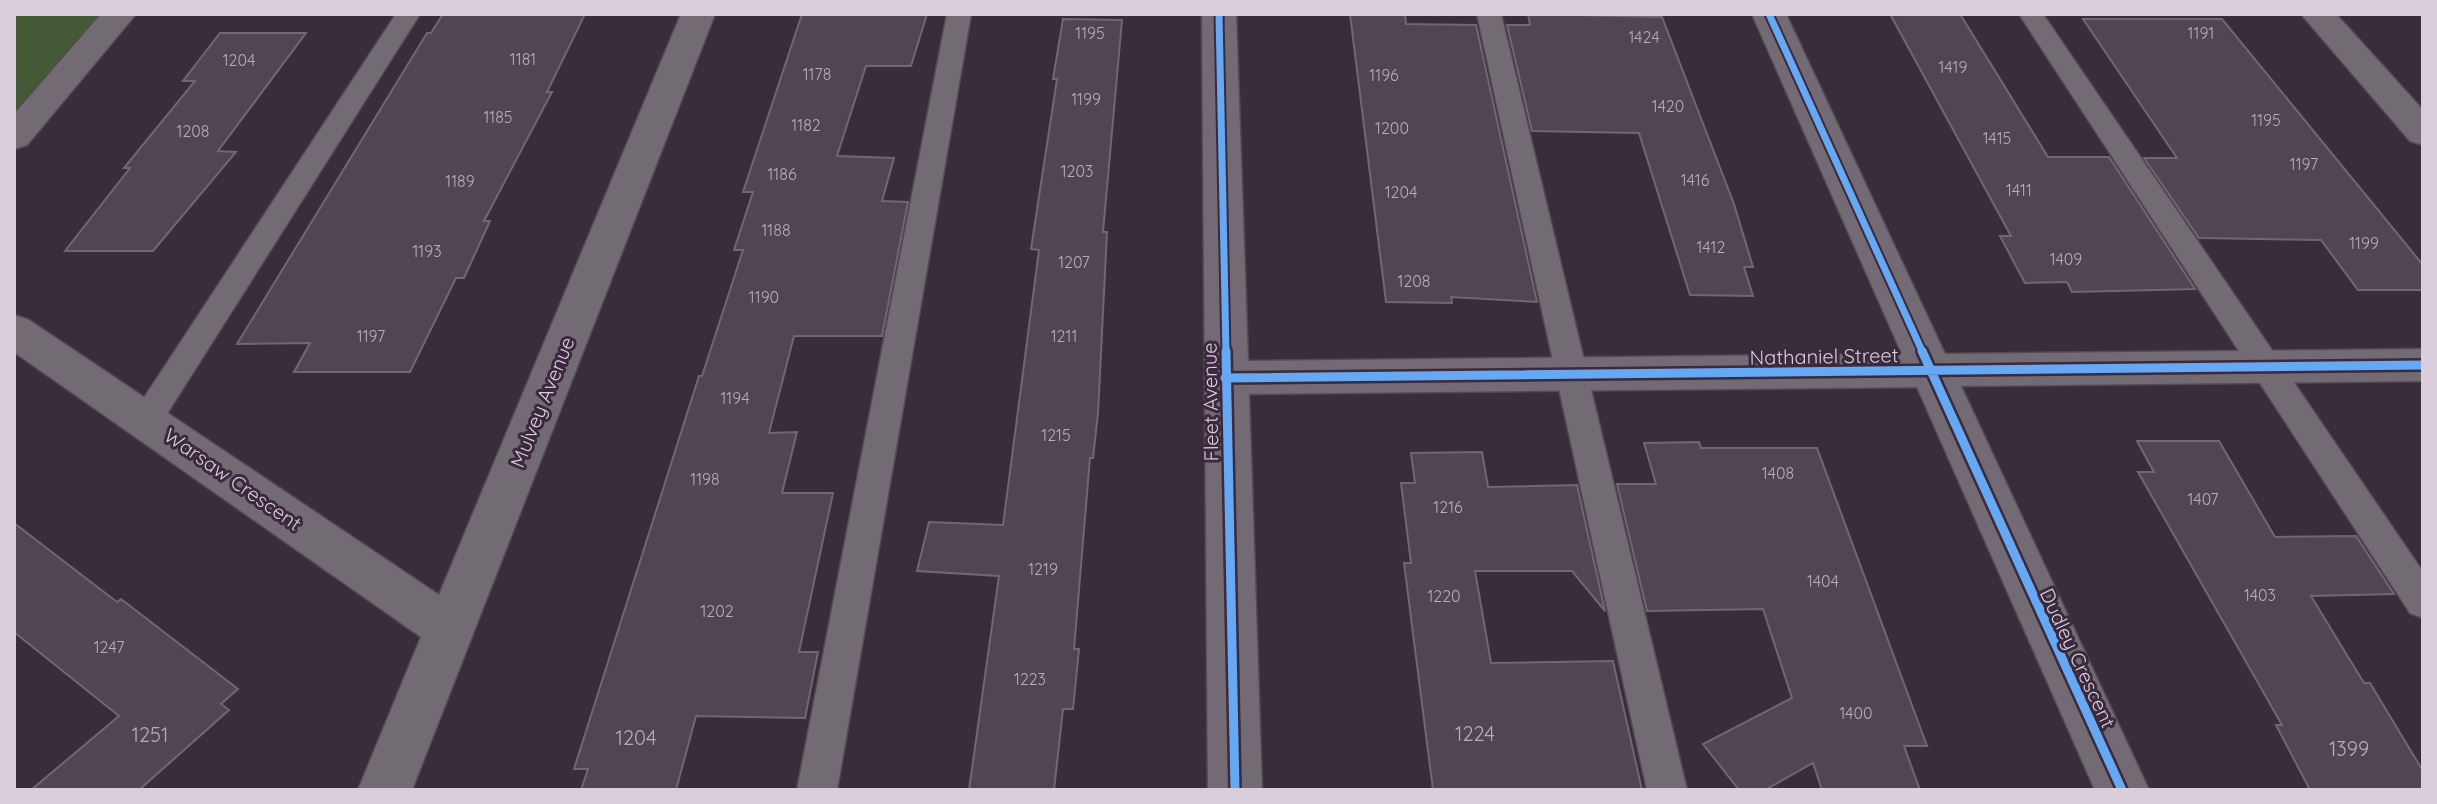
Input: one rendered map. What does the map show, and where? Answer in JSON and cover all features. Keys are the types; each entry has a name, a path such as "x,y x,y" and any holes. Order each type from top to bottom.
{"street":[{"path":"14,137 119,14"},
{"name":"Mulvey Avenue","path":"385,790 698,14"},
{"name":"Fleet Avenue","path":"1219,14 1235,790"},
{"name":"Dudley Crescent","path":"1769,14 2122,790"},
{"path":"2318,14 2423,133"},
{"name":"Warsaw Crescent","path":"14,331 147,419 451,630"},
{"name":"Nathaniel Street","path":"1225,378 2423,365"}],"lane":[{"path":"147,419 408,14"},
{"path":"817,790 959,14"},
{"path":"1489,14 1667,790"},
{"path":"2031,14 2423,602"}],"green space":[{"path":"14,14 119,14 14,137"}],"building":[{"path":"443,14 585,14 547,92 552,92 484,221 490,221 464,278 456,278 410,372 294,372 310,343 237,344 427,33 431,33"},
{"path":"802,14 927,14 911,66 866,66 837,156 894,158 882,201 908,202 882,336 794,336 769,433 797,432 782,493 833,493 799,652 818,652 805,718 696,716 676,790 581,790 588,769 574,769 699,376 702,376 743,250 734,250 753,192 743,192"},
{"path":"1350,14 1405,14 1406,24 1476,25 1537,302 1451,297 1452,303 1386,302"},
{"path":"1528,14 1662,17 1734,204 1753,267 1744,267 1753,296 1690,295 1639,133 1532,131 1507,25 1530,25"},
{"path":"1890,14 1960,14 2048,157 2109,157 2195,289 2072,292 2067,282 2025,283 2000,236 2011,236"},
{"path":"1063,19 1122,20 1103,232 1107,232 1098,413 1093,458 1090,458 1074,649 1079,649 1073,709 1063,709 1054,790 969,790 999,576 917,571 929,522 1003,525 1039,250 1031,249"},
{"path":"2083,19 2222,19 2423,265 2423,290 2358,290 2321,240 2199,238 2144,158 2177,158"},
{"path":"220,33 306,33 218,151 236,152 153,251 65,251 130,168 124,168 195,81 183,81"},
{"path":"2137,441 2219,441 2275,537 2356,536 2394,594 2311,596 2364,683 2370,683 2423,771 2423,790 2310,790 2276,725 2282,725 2138,472 2154,472"},
{"path":"1699,442 1701,448 1817,448 1927,746 1904,746 1920,790 1822,790 1813,763 1765,790 1739,790 1703,744 1792,698 1763,609 1647,611 1617,484 1656,484 1644,443"},
{"path":"1482,452 1488,487 1577,485 1605,611 1572,571 1475,571 1491,663 1613,661 1642,790 1433,790 1404,563 1411,563 1401,483 1415,483 1411,453"},
{"path":"14,523 117,602 121,599 238,689 221,704 229,710 139,790 31,790 119,716 14,632"}],"cycle path":[{"path":"1219,14 1235,790"},
{"path":"1769,14 2122,790"},
{"path":"1225,378 2423,365"}]}
